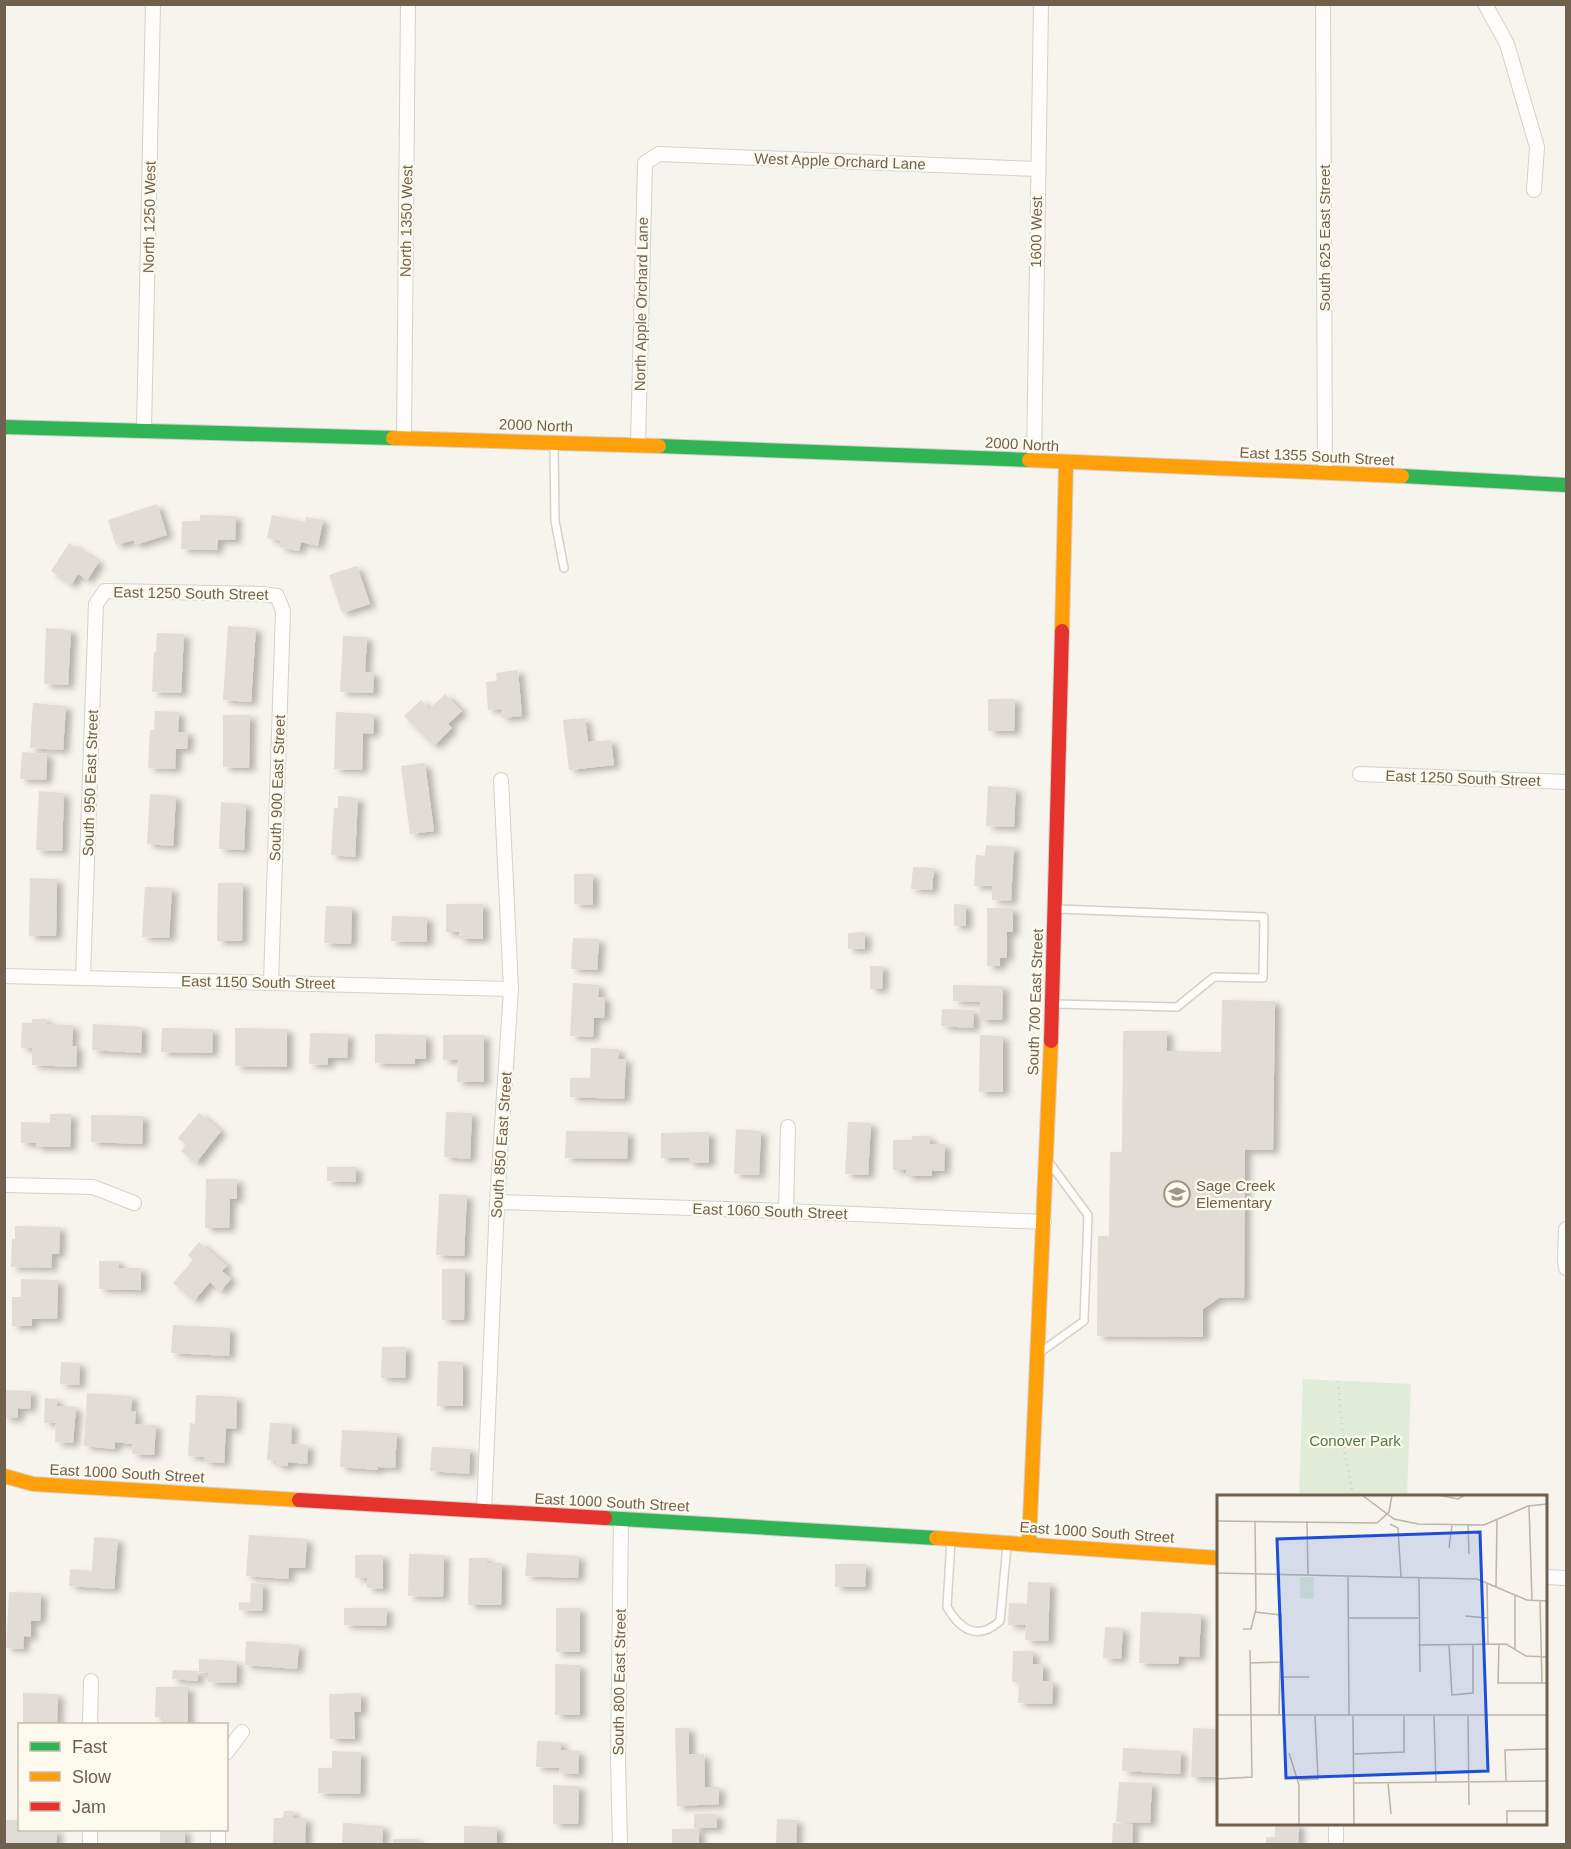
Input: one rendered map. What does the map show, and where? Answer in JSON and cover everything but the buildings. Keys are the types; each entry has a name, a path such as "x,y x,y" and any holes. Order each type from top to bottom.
{"street":[{"name":"North 1250 West","path":"144,430 153,4"},
{"name":"North 1350 West","path":"404,438 408,4"},
{"name":"1600 West","path":"1034,460 1041,4"},
{"name":"South 625 East Street","path":"1323,4 1325,472"},
{"path":"1485,4 1508,44 1537,147 1534,190"},
{"name":"West Apple Orchard Lane","path":"645,163 659,154 1037,169"},
{"name":"North Apple Orchard Lane","path":"638,444 645,163"},
{"name":"2000 North","path":"4,426 638,444 1066,463"},
{"name":"East 1355 South Street","path":"1066,463 1325,472 1566,485"},
{"name":"South 700 East Street","path":"1029,1543 1047,1159 1058,824 1066,463"},
{"name":"East 1250 South Street","path":"105,591 278,596"},
{"name":"South 950 East Street","path":"83,977 96,604 105,591"},
{"name":"South 900 East Street","path":"271,982 283,610 278,596"},
{"name":"East 1250 South Street","path":"1360,774 1566,782"},
{"name":"South 850 East Street","path":"484,1511 496,1202 510,989 501,780"},
{"name":"East 1150 South Street","path":"4,976 510,989"},
{"path":"786,1211 788,1127"},
{"path":"4,1185 93,1186 134,1203"},
{"name":"East 1060 South Street","path":"496,1202 1044,1222"},
{"path":"1566,1229 1566,1268"},
{"name":"East 1000 South Street","path":"4,1476 33,1484 1029,1543 1217,1558"},
{"name":"South 800 East Street","path":"620,1845 618,1749 621,1520"},
{"path":"1547,1577 1566,1578"},
{"path":"90,1723 91,1681"},
{"path":"228,1750 242,1731"},
{"path":"1336,1825 1336,1845"}],"lane":[{"path":"554,442 555,521 564,568"},
{"path":"1052,1004 1177,1007 1214,976 1263,978 1264,917 1054,909"},
{"path":"1038,1354 1084,1321 1088,1215 1047,1159"},
{"path":"951,1539 947,1607 959,1623 968,1630 982,1632 991,1630 1000,1621 1007,1542"}],"path":[{"path":"1338,1381 1344,1448 1353,1495"}],"green space":[{"name":"Conover Park","path":"1303,1379 1411,1384 1407,1495 1299,1495"}],"traffic: fast":[{"path":"4,427 393,438"},
{"path":"659,446 1029,460"},
{"path":"1402,476 1566,485"},
{"path":"605,1518 936,1538"}],"traffic: slow":[{"path":"393,438 659,446"},
{"path":"1029,460 1402,476"},
{"path":"1062,631 1066,463"},
{"path":"1029,1543 1051,1041"},
{"path":"4,1476 33,1484 299,1500"},
{"path":"936,1538 1217,1558"}],"traffic: jam":[{"path":"1051,1041 1062,631"},
{"path":"299,1500 605,1518"}],"place":[{"name":"Sage Creek Elementary","path":"1177,1194"}]}
